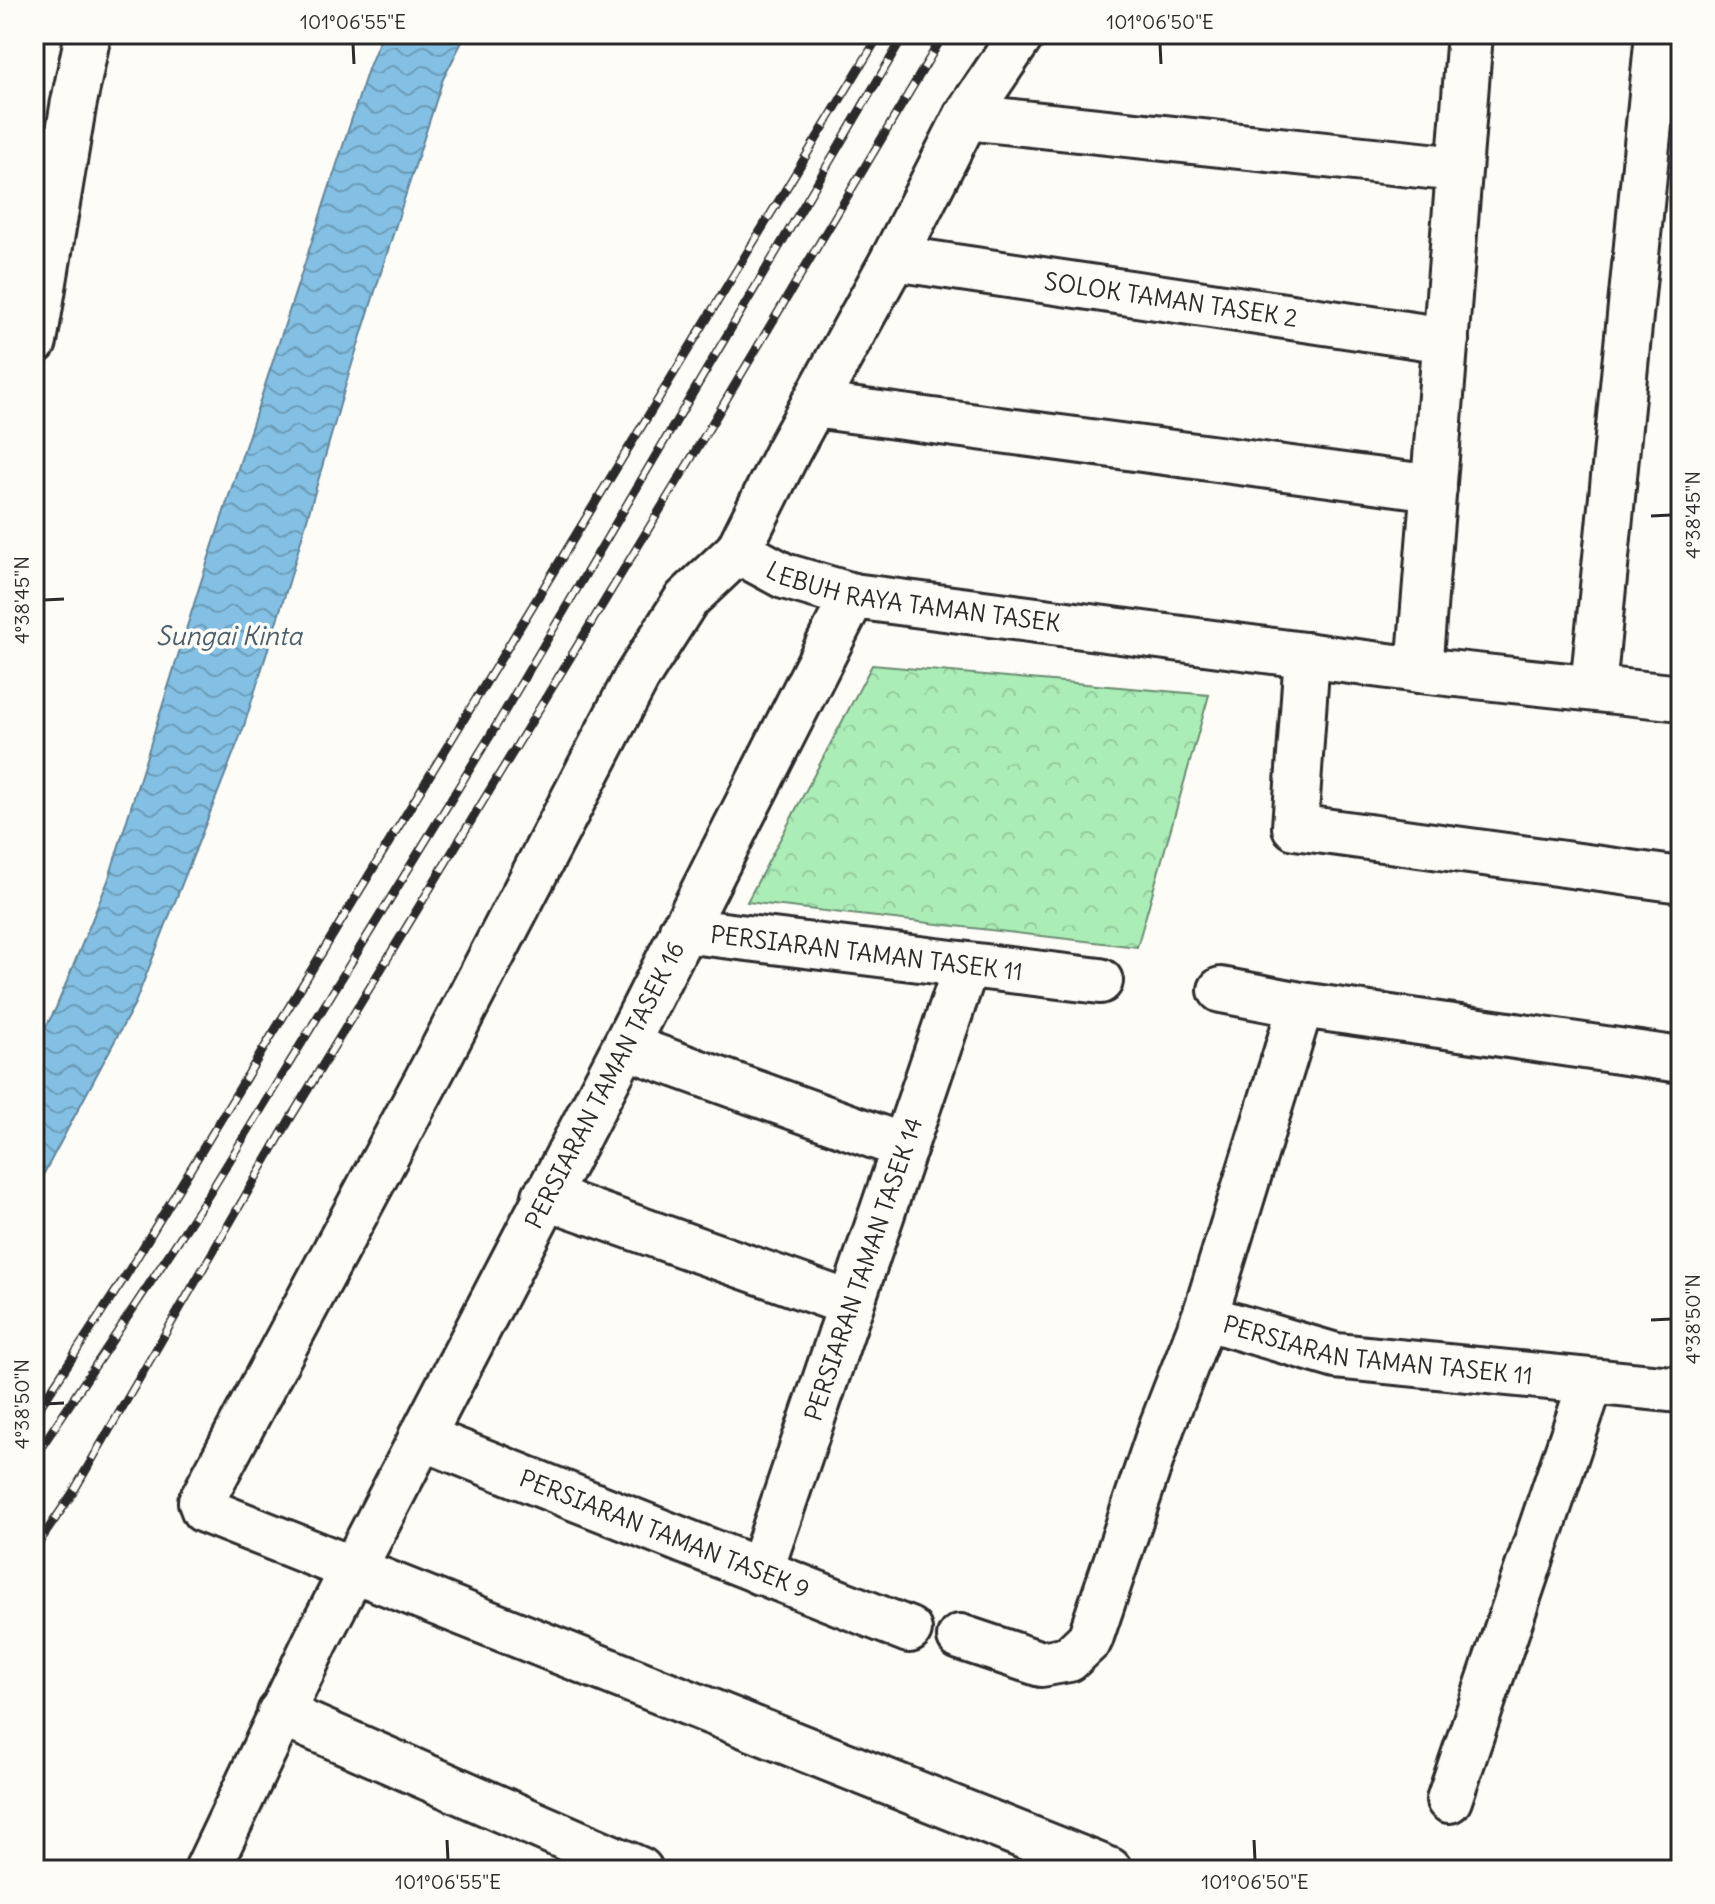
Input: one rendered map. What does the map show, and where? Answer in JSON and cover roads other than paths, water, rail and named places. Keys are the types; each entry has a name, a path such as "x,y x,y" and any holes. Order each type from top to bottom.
{"street":[{"path":"36,317 88,34"},
{"name":"LEBUH RAYA TAMAN TASEK","path":"1022,34 966,117 738,551 784,576 853,596 1419,670 1681,698"},
{"path":"1419,670 1470,34"},
{"path":"1593,688 1658,34"},
{"path":"966,117 1458,169"},
{"name":"SOLOK TAMAN TASEK 2","path":"894,258 1446,340"},
{"path":"813,405 1434,488"},
{"path":"738,551 686,600 637,677 439,1057 201,1502 204,1510 352,1571 1109,1870"},
{"name":"PERSIARAN TAMAN TASEK 16","path":"207,1870 280,1713 352,1571 625,1046 853,596"},
{"path":"1307,655 1295,827 1681,880"},
{"name":"PERSIARAN TAMAN TASEK 11","path":"682,930 1100,981"},
{"name":"PERSIARAN TAMAN TASEK 14","path":"760,1572 966,966"},
{"path":"1221,990 1301,1005 1681,1060"},
{"name":"PERSIARAN TAMAN TASEK 11","path":"1301,1005 1206,1313 1224,1323 1336,1356 1681,1390"},
{"path":"625,1046 905,1147"},
{"path":"545,1196 851,1304"},
{"path":"960,1637 1041,1664 1069,1659 1090,1639 1162,1426 1206,1313"},
{"path":"1449,1800 1591,1382"},
{"name":"PERSIARAN TAMAN TASEK 9","path":"421,1437 909,1630"},
{"path":"280,1713 640,1870"}],"water":[{"name":"Sungai Kinta","path":"382,34 466,34 443,79 401,209 243,729 135,1003 34,1192 34,1049 56,1008 108,881 199,588"}],"railway":[{"path":"34,1416 125,1277 880,34"},
{"path":"34,1458 209,1194 490,736 905,34"},
{"path":"34,1550 72,1494 290,1119 689,462 944,34"}]}
